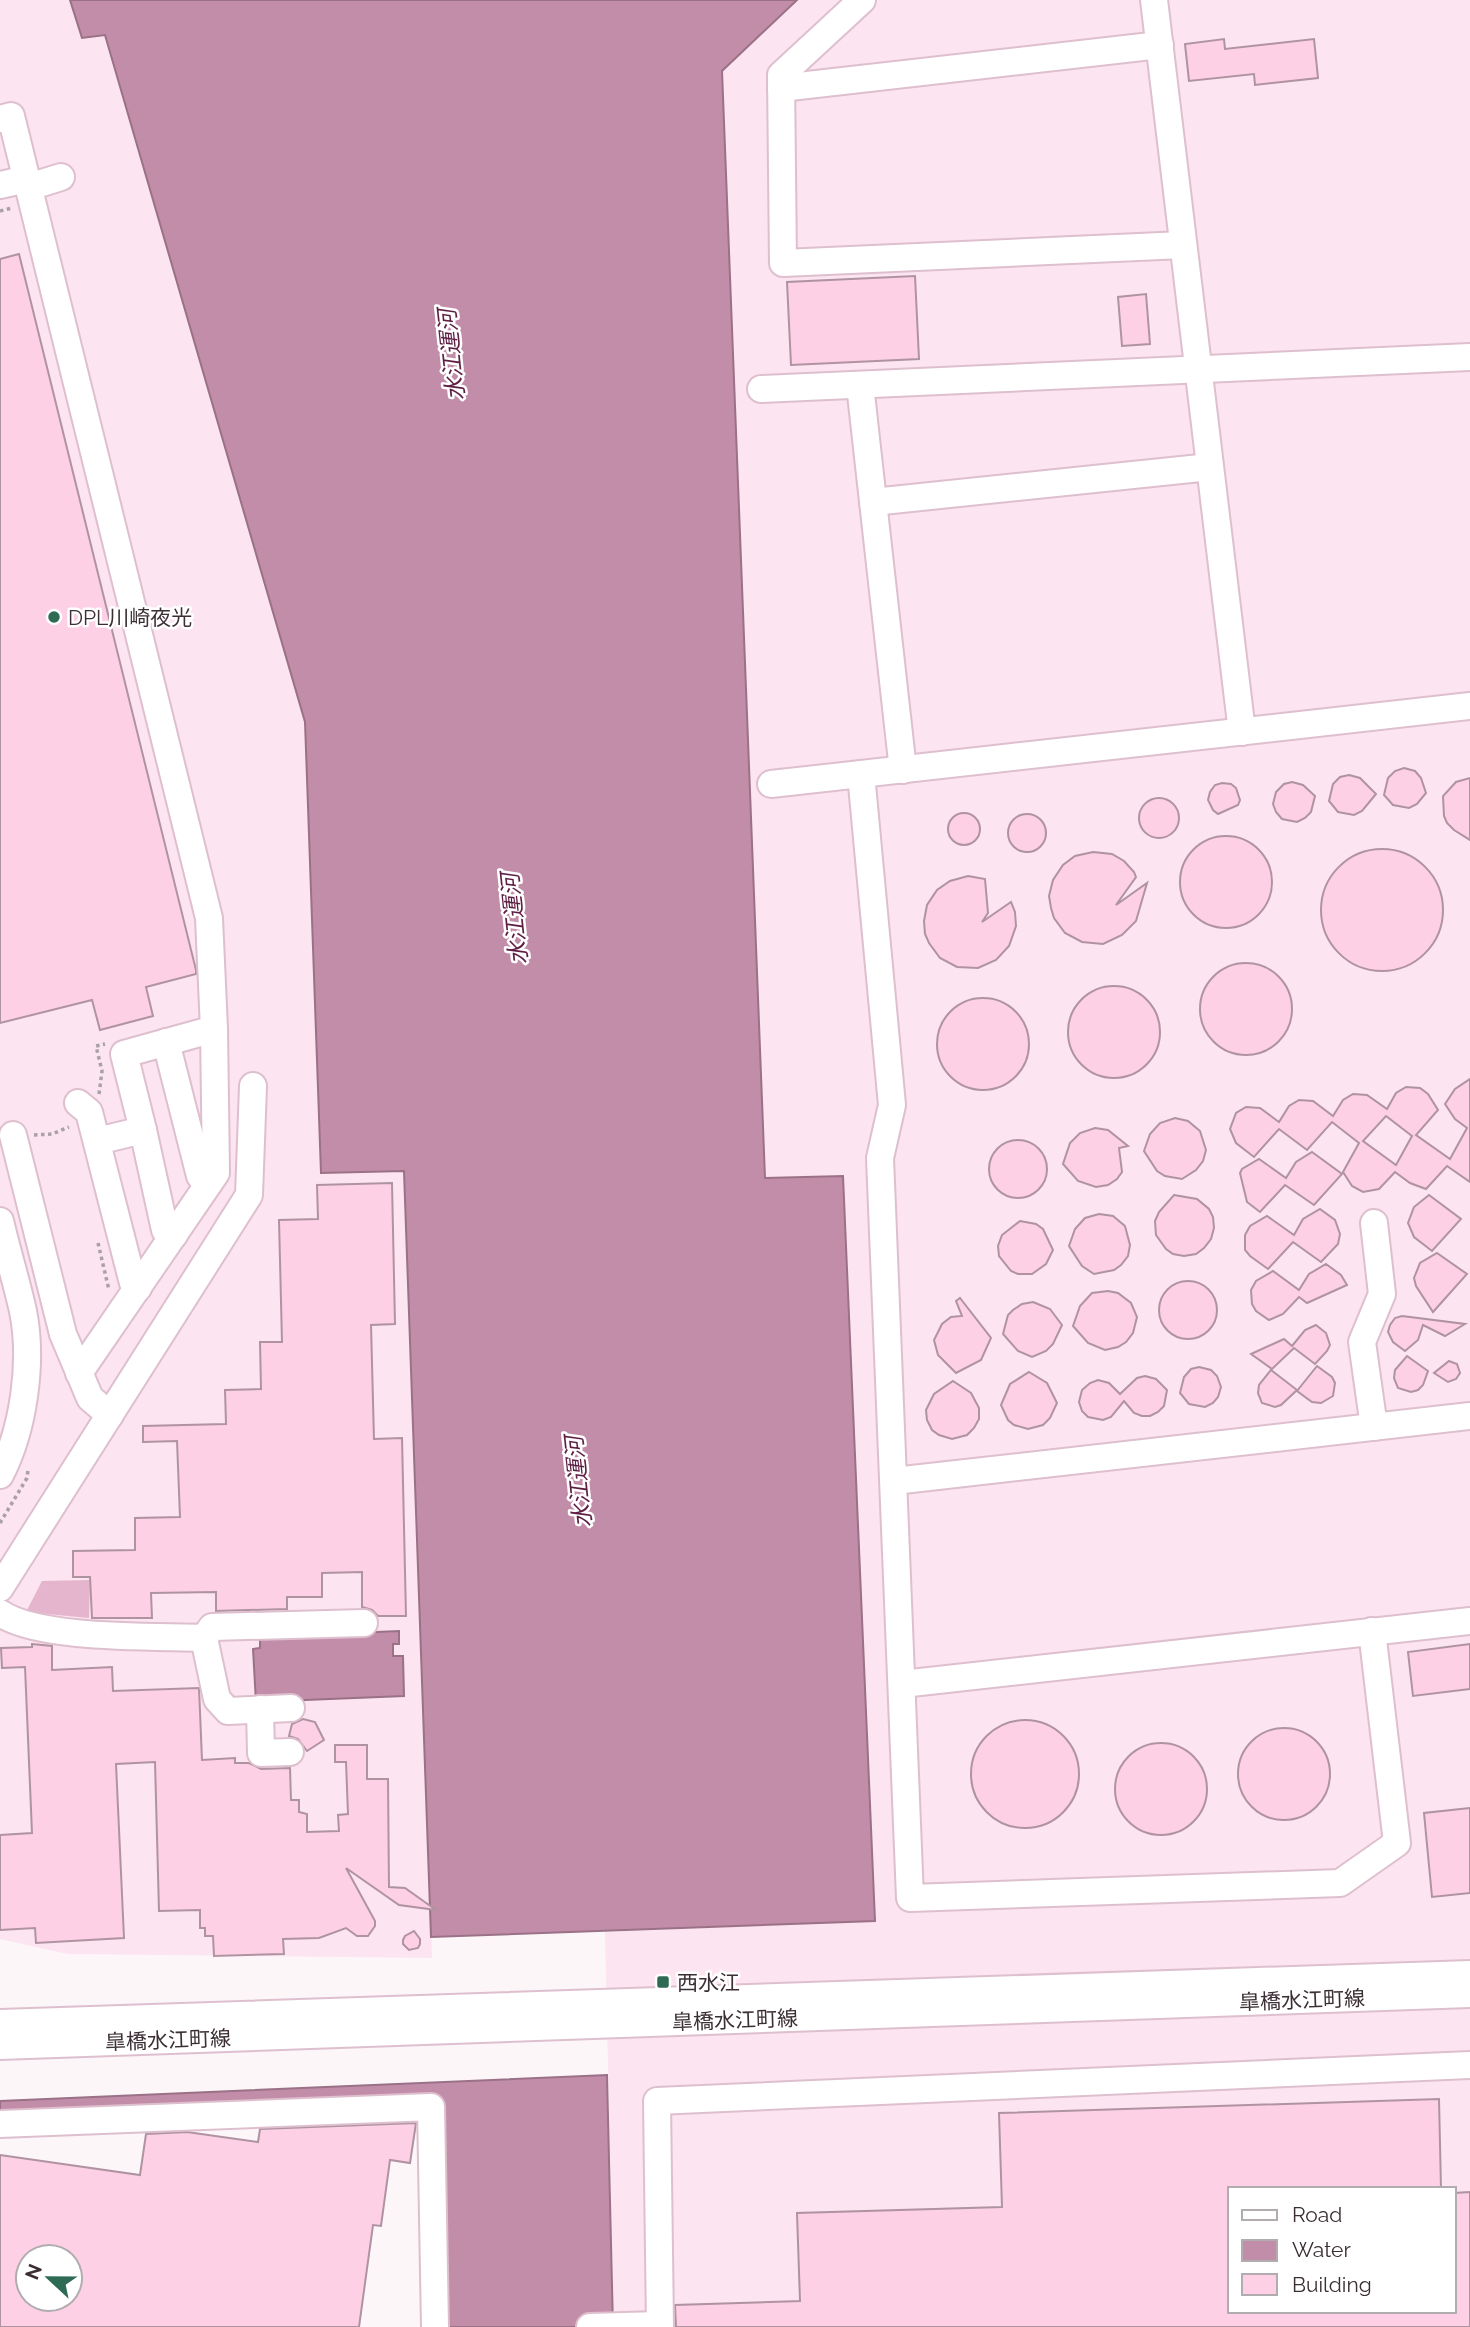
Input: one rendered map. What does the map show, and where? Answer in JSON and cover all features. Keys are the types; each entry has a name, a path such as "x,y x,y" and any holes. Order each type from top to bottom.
{"street":[{"path":"862,0 781,75 783,263 1183,245"},
{"path":"1154,0 1242,732"},
{"path":"781,88 1160,45"},
{"path":"5,132 24,191 209,918 216,1173 79,1373"},
{"path":"0,185 24,191 61,177"},
{"path":"761,389 1470,357"},
{"path":"860,385 903,770"},
{"path":"873,502 1210,467"},
{"path":"771,784 1470,706"},
{"path":"861,774 892,1105 880,1158 910,1898 1340,1883 1397,1843 1372,1631"},
{"path":"174,1235 165,1230 124,1054 214,1029"},
{"path":"166,1042 200,1177 208,1184"},
{"path":"0,1588 249,1195 253,1086"},
{"path":"78,1102 89,1112 133,1283 138,1288"},
{"path":"97,1141 143,1130"},
{"path":"19,1134 63,1334 90,1398 110,1415"},
{"path":"0,1221 23,1313 26,1365 24,1399 9,1458 0,1475"},
{"path":"1374,1223 1382,1294 1362,1342 1374,1427"},
{"path":"894,1481 1470,1416"},
{"path":"0,1613 48,1629 118,1637 204,1639"},
{"path":"902,1684 1470,1620"},
{"path":"291,1708 228,1711 217,1699 204,1639 212,1627 364,1623"},
{"path":"260,1709 261,1753 290,1752"},
{"name":"皐橋水江町線","path":"0,2024 1470,1974"},
{"name":"皐橋水江町線","path":"0,2046 1470,1994"},
{"path":"590,2327 653,2325 657,2101 1470,2065"},
{"path":"0,2124 431,2107 435,2327"}],"path":[{"path":"0,211 24,191"},
{"path":"19,1134 52,1134 69,1127"}],"shaded area":[{"path":"0,0 70,0 82,38 105,35 305,722 321,1172 404,1171 432,1958 68,1954 0,1939"},
{"path":"797,0 1470,0 1470,2327 614,2327 605,1932 875,1921 842,1176 765,1179 722,71"},
{"path":"90,1580 89,1618 26,1612 42,1581"}],"water":[{"name":"水江運河","path":"70,0 797,0 722,71 765,1178 843,1176 875,1921 431,1937 404,1171 321,1173 305,722 105,35 82,38"},
{"path":"399,1631 399,1644 393,1644 393,1656 403,1656 404,1696 256,1702 253,1649 260,1648 260,1637"},
{"path":"607,2075 613,2327 449,2327 439,2099 0,2115 0,2101"}],"building":[{"path":"1224,39 1225,49 1314,39 1318,78 1255,85 1254,74 1189,81 1185,44"},
{"name":"DPL川崎夜光","path":"19,254 196,970 196,974 146,987 153,1016 100,1030 92,1000 0,1023 0,259"},
{"path":"915,276 919,359 791,365 787,282"},
{"path":"1146,294 1150,344 1122,346 1118,297"},
{"path":"1404,768 1415,771 1421,778 1426,793 1417,804 1409,808 1393,805 1384,795 1388,778 1395,771"},
{"path":"1349,775 1360,778 1376,794 1362,811 1354,815 1338,812 1329,801 1333,784 1340,777"},
{"path":"1470,778 1470,840 1447,823 1443,796 1456,782"},
{"path":"1292,782 1303,785 1315,796 1311,812 1297,822 1282,819 1273,804 1276,792 1284,784"},
{"path":"1222,783 1236,788 1240,800 1238,805 1218,814 1208,800 1215,785"},
{"path":"1159,798 1173,804 1179,818 1173,832 1159,838 1145,832 1139,818 1145,804"},
{"path":"964,813 975,818 980,829 975,840 964,845 953,840 948,829 953,818"},
{"path":"1027,814 1041,819 1046,833 1041,847 1027,852 1013,847 1008,833 1013,819"},
{"path":"1226,836 1243,840 1258,850 1268,865 1272,882 1268,899 1258,914 1243,924 1226,928 1209,924 1194,914 1184,899 1180,882 1184,865 1194,850 1209,840"},
{"path":"1382,849 1405,853 1425,867 1439,887 1443,910 1439,933 1425,953 1405,967 1382,971 1359,967 1339,953 1325,933 1321,910 1325,887 1339,867 1359,853"},
{"path":"1093,852 1112,854 1124,861 1134,872 1136,877 1116,905 1147,883 1136,921 1122,935 1103,944 1082,942 1065,933 1054,918 1049,896 1053,880 1063,865 1075,856"},
{"path":"968,876 985,879 988,913 982,922 1011,902 1015,912 1016,926 1009,946 996,960 978,968 957,967 940,958 925,934 927,905 937,890 950,881"},
{"path":"1246,963 1263,967 1278,977 1288,992 1292,1009 1288,1026 1278,1041 1263,1051 1246,1055 1229,1051 1214,1041 1204,1026 1200,1009 1204,992 1214,977 1229,967"},
{"path":"1114,986 1131,990 1146,1000 1156,1015 1160,1032 1156,1049 1146,1064 1131,1074 1114,1078 1097,1074 1082,1064 1072,1049 1068,1032 1072,1015 1082,1000 1097,990"},
{"path":"983,998 1000,1002 1015,1012 1025,1027 1029,1044 1025,1061 1015,1076 1000,1086 983,1090 966,1086 951,1076 941,1061 937,1044 941,1027 951,1012 966,1002"},
{"path":"1470,1079 1470,1182 1447,1166 1426,1189 1410,1183 1395,1172 1379,1189 1363,1192 1352,1186 1343,1172 1359,1143 1332,1122 1307,1150 1279,1129 1254,1157 1236,1143 1230,1129 1236,1113 1246,1107 1260,1108 1279,1122 1289,1106 1299,1100 1313,1101 1333,1116 1343,1100 1353,1094 1367,1095 1387,1109 1396,1093 1406,1087 1420,1088 1428,1094 1438,1110 1416,1135 1450,1159 1467,1128 1455,1119 1445,1104 1455,1089","holes":["1386,1116 1412,1136 1396,1165 1363,1141"]},
{"path":"1175,1118 1188,1121 1200,1131 1206,1150 1203,1161 1196,1170 1182,1179 1165,1176 1157,1171 1144,1151 1150,1134 1160,1123"},
{"path":"1095,1128 1108,1130 1128,1146 1119,1148 1122,1172 1117,1179 1108,1185 1096,1187 1078,1181 1063,1164 1070,1143 1080,1133"},
{"path":"1012,1140 1024,1140 1039,1148 1047,1163 1047,1175 1039,1190 1024,1198 1012,1198 997,1190 989,1175 989,1163 997,1148"},
{"path":"1312,1152 1342,1174 1314,1205 1285,1185 1260,1212 1247,1202 1240,1173 1242,1169 1259,1159 1286,1178 1296,1162"},
{"path":"392,1183 395,1324 371,1325 374,1439 402,1438 406,1616 378,1616 372,1610 362,1607 362,1572 322,1573 322,1597 287,1597 287,1609 216,1611 216,1592 151,1593 152,1618 92,1618 90,1577 73,1577 73,1551 135,1550 135,1518 180,1517 177,1441 143,1442 143,1426 226,1424 225,1390 261,1389 260,1342 282,1342 279,1220 318,1219 317,1185"},
{"path":"1174,1195 1197,1199 1209,1209 1213,1217 1211,1239 1196,1254 1173,1254 1156,1235 1155,1221 1159,1212"},
{"path":"1429,1195 1461,1219 1432,1251 1414,1237 1408,1223 1414,1207"},
{"path":"1320,1209 1335,1220 1340,1234 1338,1244 1321,1262 1293,1242 1268,1269 1245,1250 1245,1235 1250,1226 1267,1216 1294,1235 1303,1219"},
{"path":"1099,1214 1113,1216 1125,1226 1130,1245 1128,1256 1121,1265 1114,1270 1094,1274 1082,1266 1069,1246 1075,1229 1085,1218"},
{"path":"1020,1221 1036,1224 1043,1229 1053,1250 1046,1264 1032,1274 1011,1271 999,1256 998,1246 1002,1235"},
{"path":"1437,1253 1467,1274 1433,1312 1416,1286 1414,1278 1420,1263"},
{"path":"1326,1264 1341,1275 1347,1285 1307,1303 1299,1297 1283,1314 1269,1320 1256,1311 1252,1304 1251,1290 1256,1281 1273,1271 1299,1290 1309,1274"},
{"path":"1188,1281 1199,1283 1212,1294 1217,1310 1215,1321 1204,1334 1188,1339 1177,1337 1164,1326 1159,1310 1161,1299 1172,1286"},
{"path":"1092,1293 1118,1293 1131,1303 1137,1317 1133,1333 1126,1342 1105,1350 1088,1343 1073,1326 1080,1306"},
{"path":"960,1298 991,1338 981,1360 956,1373 938,1355 934,1340 942,1324 951,1317 962,1316 956,1301"},
{"path":"1033,1302 1050,1309 1062,1325 1053,1344 1046,1351 1032,1357 1018,1351 1003,1334 1008,1315 1022,1304"},
{"path":"1402,1316 1465,1324 1445,1336 1423,1325 1418,1340 1405,1351 1393,1342 1388,1332 1395,1318"},
{"path":"1316,1325 1326,1333 1330,1345 1315,1364 1294,1348 1272,1369 1251,1354 1284,1339 1292,1346 1305,1330"},
{"path":"1407,1356 1428,1371 1423,1385 1411,1392 1398,1388 1394,1378 1395,1370"},
{"path":"1449,1361 1457,1364 1460,1373 1456,1379 1448,1382 1434,1373"},
{"path":"1317,1366 1332,1377 1335,1383 1333,1396 1321,1403 1312,1402 1297,1391"},
{"path":"1199,1367 1211,1370 1217,1376 1221,1387 1218,1397 1205,1407 1189,1404 1180,1393 1184,1377 1191,1369"},
{"path":"1271,1370 1297,1390 1275,1407 1262,1403 1258,1393 1259,1385"},
{"path":"1029,1372 1047,1383 1057,1403 1050,1418 1043,1425 1028,1429 1008,1420 1001,1405 1010,1384"},
{"path":"1145,1376 1156,1379 1167,1390 1164,1406 1158,1412 1142,1416 1134,1413 1124,1401 1111,1417 1103,1420 1088,1417 1082,1411 1079,1402 1082,1390 1090,1383 1098,1380 1109,1383 1120,1394 1137,1378"},
{"path":"953,1381 971,1393 979,1408 979,1419 967,1435 952,1439 932,1430 926,1410 934,1394"},
{"path":"32,1644 52,1646 52,1670 112,1667 113,1691 199,1688 202,1760 235,1758 235,1763 249,1763 261,1769 290,1768 291,1800 299,1800 299,1812 307,1814 307,1832 339,1831 338,1815 348,1814 346,1762 335,1762 335,1745 367,1745 367,1779 388,1779 389,1887 405,1888 436,1910 399,1905 346,1868 375,1921 375,1926 368,1936 357,1936 346,1928 319,1938 283,1939 284,1954 214,1956 213,1936 205,1936 205,1928 200,1928 200,1910 159,1911 155,1762 116,1764 124,1938 36,1943 35,1928 0,1930 0,1835 32,1833 25,1667 2,1668 1,1648 32,1647"},
{"path":"1470,1644 1470,1689 1413,1696 1408,1652"},
{"path":"303,1719 315,1722 324,1740 307,1751 298,1739 289,1736 292,1724"},
{"path":"1025,1720 1046,1724 1063,1736 1075,1753 1079,1774 1075,1795 1063,1812 1046,1824 1025,1828 1004,1824 987,1812 975,1795 971,1774 975,1753 987,1736 1004,1724"},
{"path":"1284,1728 1301,1732 1316,1742 1326,1757 1330,1774 1326,1791 1316,1806 1301,1816 1284,1820 1267,1816 1252,1806 1242,1791 1238,1774 1242,1757 1252,1742 1267,1732"},
{"path":"1161,1743 1178,1747 1193,1757 1203,1772 1207,1789 1203,1806 1193,1821 1178,1831 1161,1835 1144,1831 1129,1821 1119,1806 1115,1789 1119,1772 1129,1757 1144,1747"},
{"path":"1470,1808 1470,1893 1432,1897 1424,1813"},
{"path":"414,1931 420,1944 418,1948 409,1950 403,1940"},
{"path":"1439,2099 1441,2187 1228,2187 1228,2313 1456,2313 1456,2193 1470,2192 1470,2327 676,2327 675,2305 800,2301 797,2213 1002,2207 999,2113"},
{"path":"416,2123 410,2163 390,2160 381,2226 373,2225 359,2327 0,2327 0,2155 140,2175 146,2134 187,2132 258,2142 260,2129"}],"place":[{"name":"DPL川崎夜光","path":"54,617"},
{"name":"西水江","path":"663,1982"}]}
